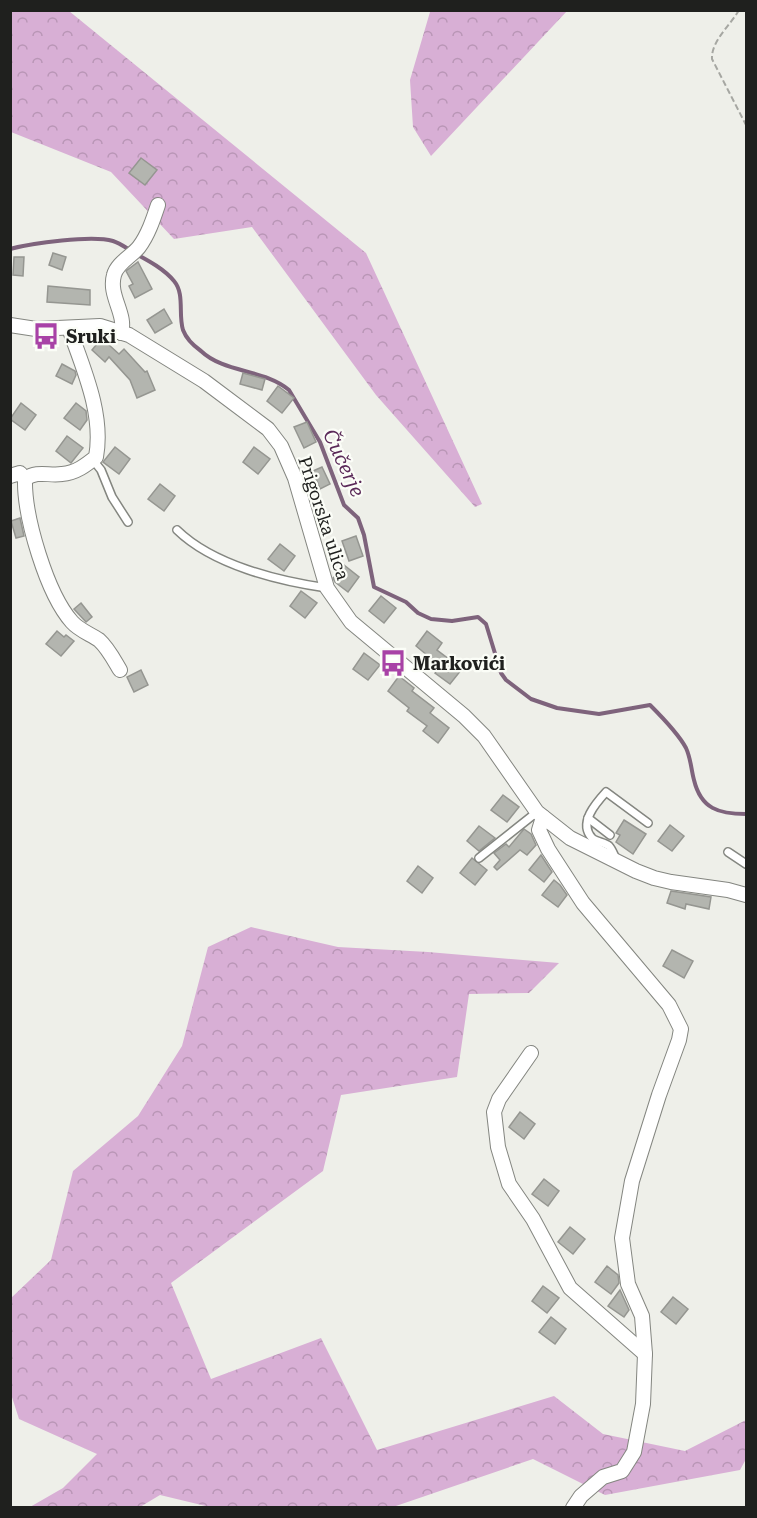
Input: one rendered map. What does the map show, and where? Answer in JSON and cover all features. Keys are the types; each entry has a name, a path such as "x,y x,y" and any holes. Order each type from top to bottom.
{"street":[{"path":"121,333 123,321 115,303 114,275 120,264 131,256 143,241 158,205"},
{"name":"Prigorska ulica","path":"10,325 36,329 100,326 121,333 147,345 204,381 268,429 281,446 295,477 327,588 351,622 464,716 484,736 540,815 570,838 636,872 670,882 747,895"},
{"path":"25,479 33,474 65,474 84,467 96,457 99,439 97,423 86,376 69,328"},
{"path":"10,476 21,473 25,479 25,498 42,562 59,605 74,625 101,642 120,670"},
{"path":"540,815 539,830 548,849 583,903 669,1005 681,1029 632,1181 622,1238 628,1284 642,1316 645,1354 643,1404 634,1452 622,1471 603,1477 581,1496 573,1508"},
{"path":"531,1053 499,1099 494,1112 498,1147 509,1184 533,1219 570,1288 645,1354"}],"lane":[{"path":"93,460 101,470 112,497 128,522"},
{"path":"177,530 202,549 226,561 273,577 327,588"},
{"path":"617,861 610,847 593,839 587,828 593,806 606,792 648,823"},
{"path":"479,858 540,815"},
{"path":"588,818 610,835"},
{"path":"728,852 747,864"}],"path":[{"path":"739,10 716,42 712,50 712,59 747,125"}],"green space":[{"path":"10,11 69,11 366,253 482,504 475,507 376,395 252,227 174,239 111,172 11,132"},
{"path":"423,11 567,11 431,156 413,127 410,80 430,12"},
{"path":"251,927 338,947 559,963 529,993 469,994 457,1077 341,1095 323,1171 171,1283 211,1379 321,1338 377,1450 554,1396 603,1434 685,1451 746,1420 746,1459 740,1470 605,1495 533,1459 393,1507 214,1508 160,1495 140,1507 30,1507 63,1488 97,1454 19,1419 11,1394 10,1299 51,1260 73,1171 138,1116 182,1046 208,947"}],"building":[{"path":"141,158 157,170 145,185 129,173"},
{"path":"53,253 66,257 62,270 49,265"},
{"path":"14,257 24,257 23,276 13,275"},
{"path":"138,262 152,289 135,298 129,286 133,284 126,271"},
{"path":"48,286 90,290 90,305 47,302"},
{"path":"164,309 172,323 155,333 147,320"},
{"path":"98,335 119,354 124,349 145,372 147,371 155,390 137,398 130,380 109,357 105,362 92,350 97,344 93,340"},
{"path":"62,364 75,371 76,375 72,384 56,376"},
{"path":"243,373 265,379 262,390 240,384"},
{"path":"278,386 294,398 282,413 267,401"},
{"path":"21,403 36,415 25,430 10,419"},
{"path":"76,403 86,411 87,420 80,430 64,418"},
{"path":"307,422 316,442 304,448 294,427"},
{"path":"67,436 83,448 71,463 56,451"},
{"path":"115,447 130,459 119,474 103,462"},
{"path":"254,447 270,459 258,474 243,462"},
{"path":"322,467 330,484 320,489 313,471"},
{"path":"160,484 175,496 164,511 148,499"},
{"path":"20,518 24,536 16,538 11,521"},
{"path":"356,536 363,556 349,561 342,541"},
{"path":"280,544 295,556 284,571 268,559"},
{"path":"344,565 359,577 348,592 333,578"},
{"path":"301,591 317,603 305,618 290,606"},
{"path":"381,596 396,608 384,623 369,611"},
{"path":"81,603 92,617 86,622 74,609"},
{"path":"57,631 74,641 61,656 46,644"},
{"path":"427,631 442,643 437,650 462,669 450,684 435,673 440,666 416,646"},
{"path":"364,653 380,665 368,680 353,669"},
{"path":"141,670 148,685 134,692 127,677"},
{"path":"399,676 414,688 412,691 434,708 430,713 449,728 438,743 423,731 427,726 407,711 409,708 388,691"},
{"path":"503,795 519,807 507,822 491,810"},
{"path":"624,820 646,834 633,854 616,842 620,835 616,833"},
{"path":"670,825 684,836 672,851 658,841"},
{"path":"479,826 495,838 479,851 467,841"},
{"path":"524,829 531,834 536,845 527,855 520,850 497,870 494,867 500,860 494,853 506,844 509,847"},
{"path":"541,855 552,872 544,882 529,870"},
{"path":"472,858 487,870 475,885 460,873"},
{"path":"418,866 433,878 422,893 407,881"},
{"path":"554,880 567,895 558,907 542,895"},
{"path":"671,891 711,897 709,909 686,904 685,909 667,903"},
{"path":"672,950 693,961 684,978 663,966"},
{"path":"520,1112 535,1124 524,1139 509,1127"},
{"path":"544,1179 559,1191 548,1206 532,1194"},
{"path":"570,1227 585,1239 573,1254 558,1242"},
{"path":"607,1266 618,1275 619,1283 611,1294 595,1282"},
{"path":"543,1286 559,1298 547,1313 532,1301"},
{"path":"620,1290 629,1310 624,1317 608,1306"},
{"path":"673,1297 688,1309 676,1324 661,1312"},
{"path":"551,1317 566,1329 555,1344 539,1332"}],"waterway":[{"name":"Čučerje","path":"10,249 47,242 103,239 113,241 130,250"},
{"name":"Čučerje","path":"136,254 161,269 174,281 179,292 183,330 196,347 210,358 268,378 289,390 320,442 344,505 358,518 364,535 374,587 406,602 418,613 431,619 452,621 478,617 486,624 501,673 506,680 531,699 557,708 599,714 650,705 683,742 689,756 697,790 706,804 727,813 746,814"}],"place":[{"name":"Sruki","path":"46,336"},
{"name":"Markovići","path":"393,663"}]}
